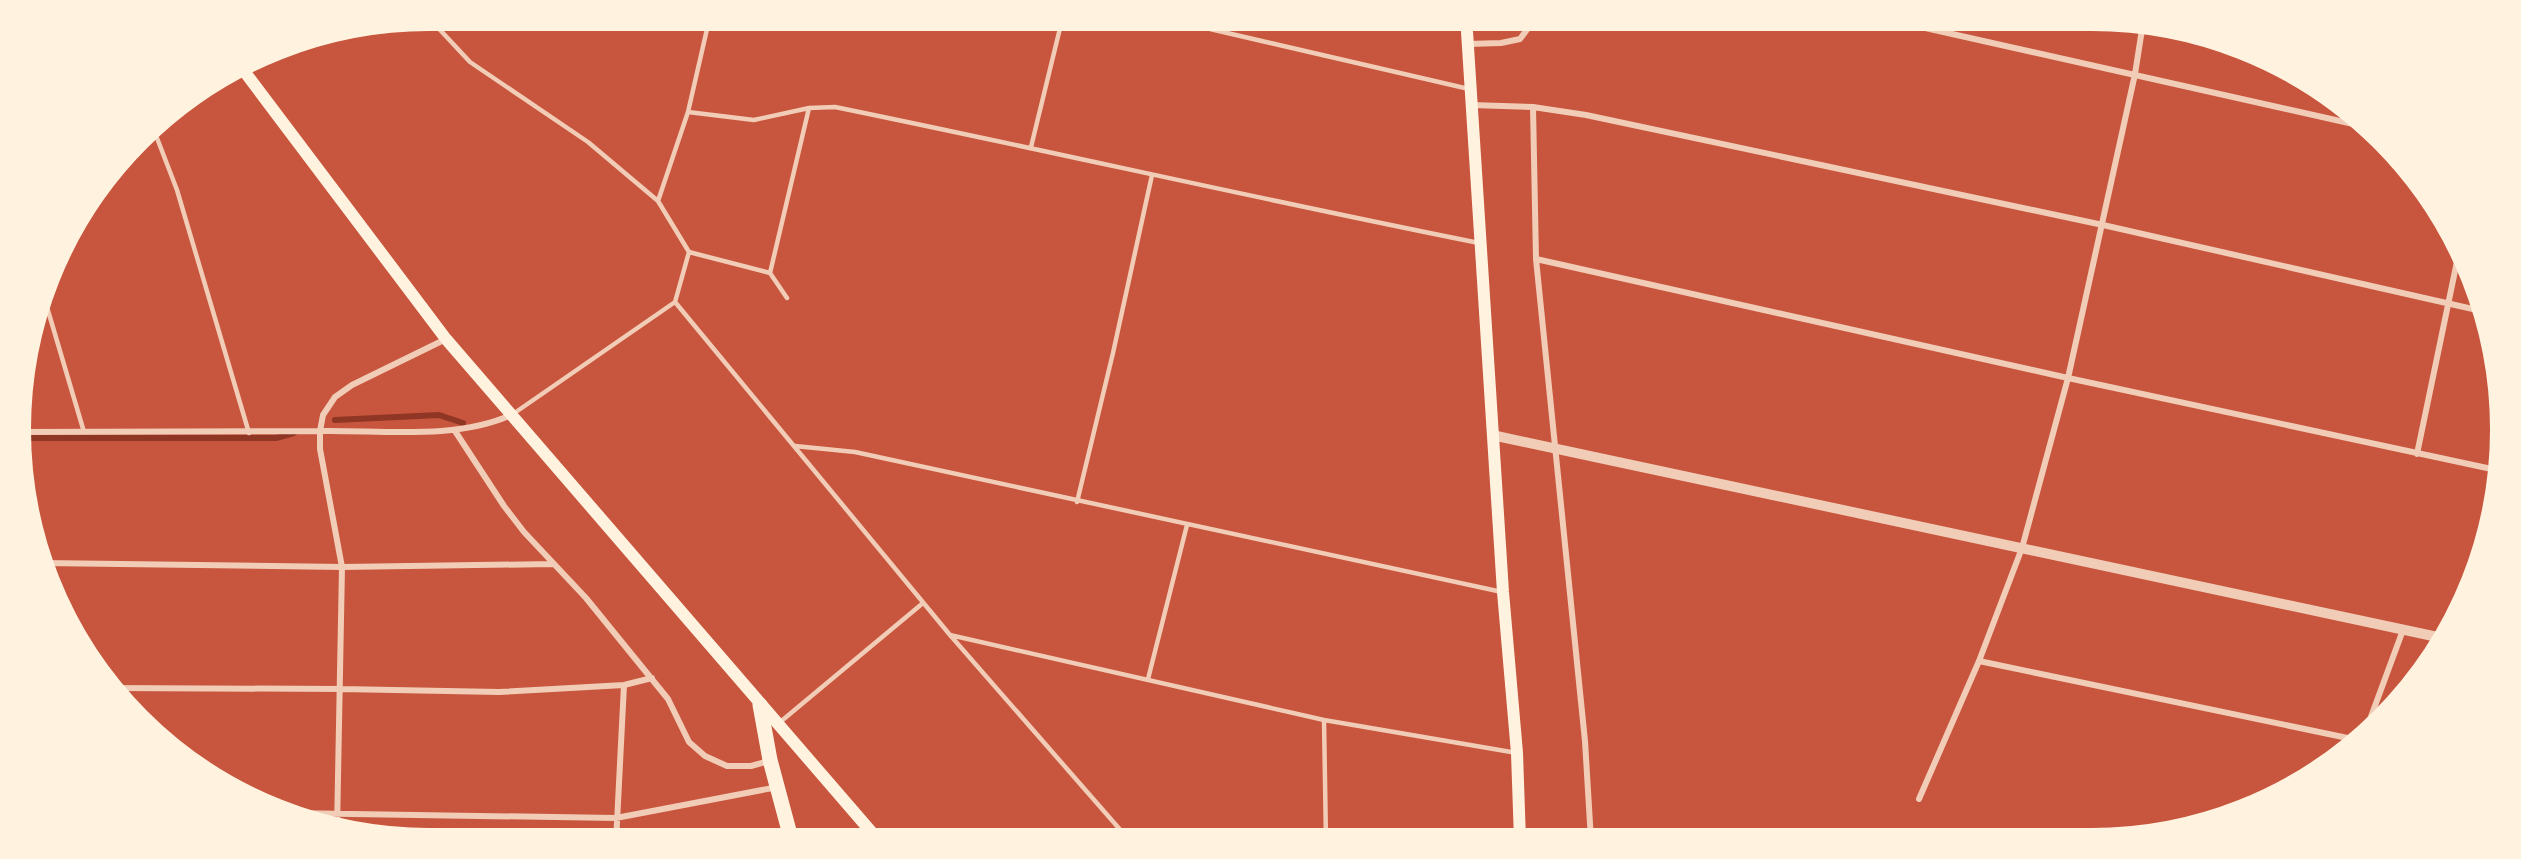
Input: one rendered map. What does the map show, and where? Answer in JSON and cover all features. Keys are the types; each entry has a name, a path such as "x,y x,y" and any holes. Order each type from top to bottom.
{"main road":[{"path":"1466,27 1492,435 1517,753 1520,832"},
{"path":"245,72 446,339 871,832"},
{"path":"760,705 770,760 789,832"}],"street":[{"path":"1467,44 1501,43 1520,39 1529,27"},
{"path":"1922,27 2353,124"},
{"path":"1919,799 1978,661 2022,548 2068,378 2103,225 2135,74 2142,30"},
{"path":"1470,105 1533,107 1586,115 2103,225 2476,310"},
{"path":"1533,107 1536,260 1584,741 1590,832"},
{"path":"1536,260 2492,469"},
{"path":"2417,454 2457,261"},
{"path":"337,821 342,567 326,491 320,431 323,415 335,396 352,385 446,339"},
{"path":"27,432 455,431 493,423 511,415"},
{"path":"455,431 504,506 553,564 586,598 668,699 689,742 705,756 727,766 752,766 770,760"},
{"path":"1492,435 2436,637"},
{"path":"50,563 342,567 553,564"},
{"path":"2370,720 2403,630"},
{"path":"1978,661 2349,738"},
{"path":"121,688 499,692 624,685 652,678"},
{"path":"616,832 624,685"},
{"path":"309,813 616,818 778,787"}],"lane":[{"path":"437,27 470,63 588,142 658,201 689,252 770,273 788,298"},
{"path":"658,201 688,112 707,27"},
{"path":"1031,147 1060,27"},
{"path":"1201,27 1469,89"},
{"path":"688,112 754,120 809,108 834,107 1480,243"},
{"path":"770,273 809,108"},
{"path":"156,135 177,190 249,433"},
{"path":"1077,502 1152,175"},
{"path":"511,415 675,302 689,252"},
{"path":"675,302 923,603 1122,832"},
{"path":"46,305 84,432"},
{"path":"795,446 855,452 1077,502 1503,592"},
{"path":"1148,679 1187,525"},
{"path":"777,724 923,603"},
{"path":"950,635 1324,720 1517,753"},
{"path":"1324,720 1326,832"}],"waterway":[{"path":"335,420 439,415 463,423"},
{"path":"27,438 276,438 294,433"}]}
